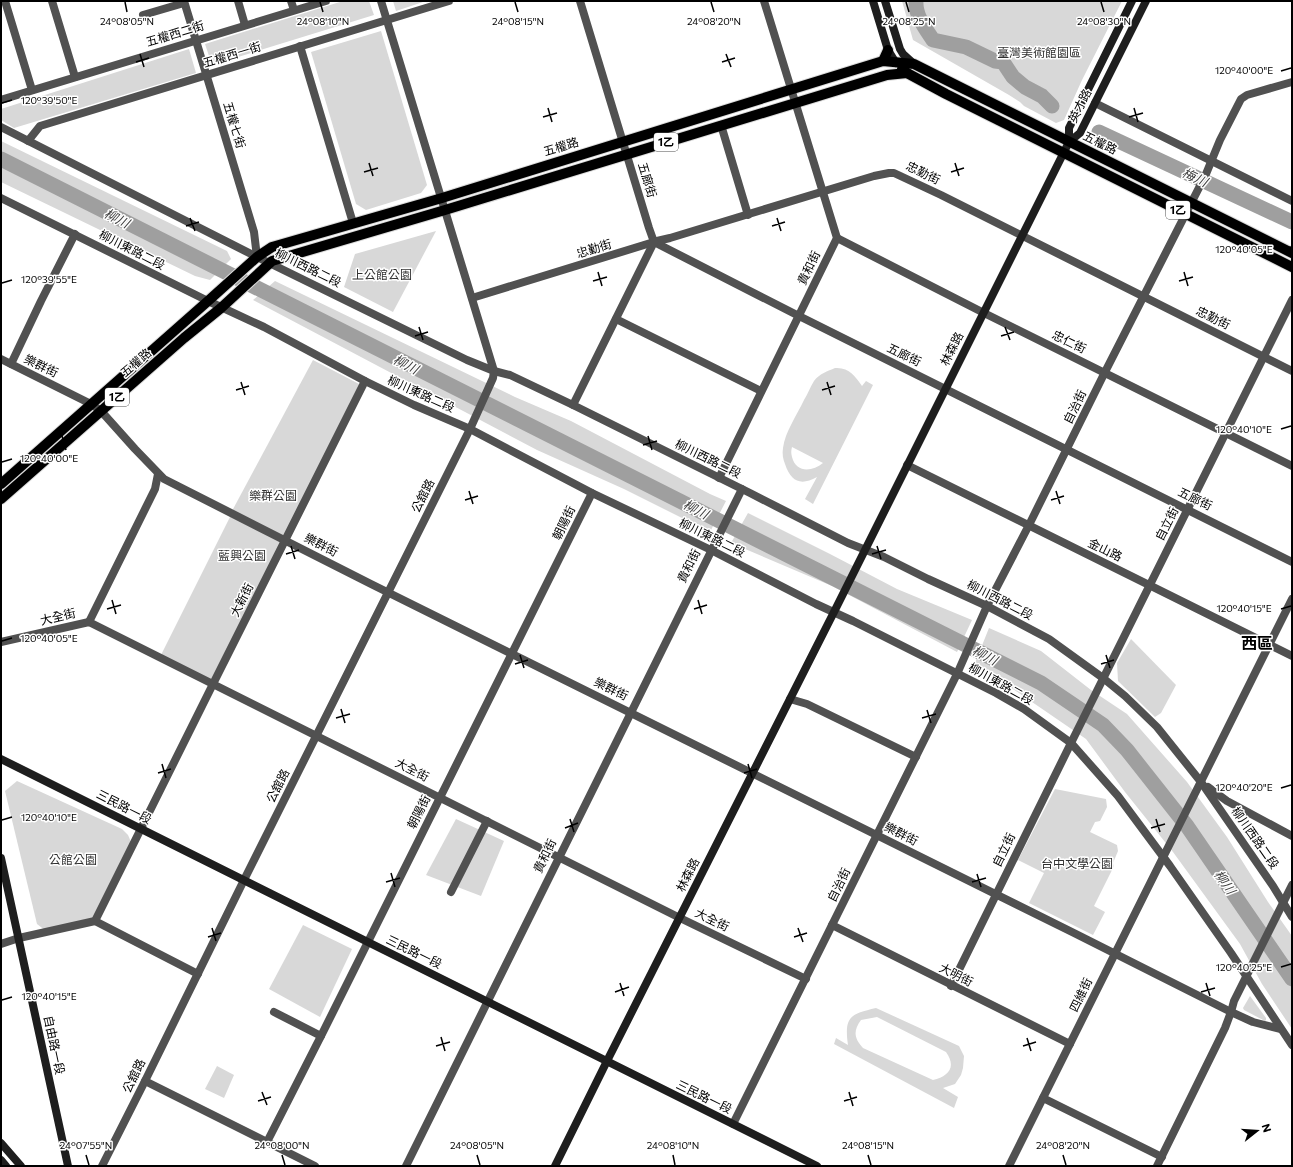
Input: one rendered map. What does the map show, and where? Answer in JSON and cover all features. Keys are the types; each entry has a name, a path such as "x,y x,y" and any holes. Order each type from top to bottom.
{"main road":[{"path":"873,1 888,50 896,63"},
{"path":"885,1 900,49 903,54 914,64"},
{"name":"英才路","path":"1069,142 1069,128 1132,1"},
{"name":"英才路","path":"1069,142 1080,133 1146,1"},
{"path":"887,75 896,63 900,49"},
{"path":"882,61 888,50"},
{"name":"五權路","path":"1,484 208,302 253,260 264,252 278,246 442,198 882,61 914,64 1292,253"},
{"name":"1乙","path":"896,63 907,73 1063,153 1292,267"},
{"name":"1乙","path":"269,263 278,258 445,210 887,75 907,73"},
{"name":"林森路","path":"555,1166 606,1061 753,774 1069,142"},
{"name":"五權路","path":"1,499 221,308 269,263"},
{"name":"三民路一段","path":"1,759 817,1166"},
{"name":"自由路一段","path":"1,858 68,1166"},
{"path":"1,1143 21,1166"},
{"path":"1,1160 6,1166"}],"street":[{"path":"5,1 32,90"},
{"path":"52,1 76,77"},
{"path":"238,1 245,25"},
{"path":"291,1 294,10"},
{"name":"五權西二街","path":"1,100 326,1"},
{"path":"382,1 494,371"},
{"name":"五權西一街","path":"28,141 40,126 449,1"},
{"name":"五廊街","path":"580,1 648,228 654,242 1292,562"},
{"path":"764,1 837,238"},
{"path":"143,15 184,2"},
{"name":"五權七街","path":"184,2 254,232 253,260"},
{"path":"300,46 353,224"},
{"path":"1212,161 1220,140 1241,99 1292,82"},
{"path":"1095,103 1292,201"},
{"path":"721,125 748,215"},
{"name":"柳川西路二段","path":"1,127 253,260 269,263 467,360 494,371 510,375 574,405 848,543 884,557 987,606 1049,639 1103,678 1125,696 1157,727 1201,782 1292,917"},
{"name":"自治街","path":"733,1124 966,656 987,606 1212,161"},
{"name":"忠勤街","path":"472,298 874,176 894,173 1292,371"},
{"name":"柳川東路二段","path":"1,198 208,302 264,328 365,382 470,429 592,493 711,550 783,588 996,693 1024,709 1070,743 1118,796 1163,856 1292,1045"},
{"path":"11,364 75,234"},
{"name":"忠仁街","path":"837,238 1292,466"},
{"name":"貴和街","path":"719,478 837,238"},
{"path":"574,405 654,242"},
{"name":"自立街","path":"951,986 1070,743 1292,300"},
{"path":"616,319 761,391"},
{"name":"樂群街","path":"1,359 91,404 101,411 164,479 511,654 1231,1012 1253,1022 1280,1029"},
{"name":"公舘路","path":"102,1166 470,429 492,383 494,371"},
{"name":"大新街","path":"95,921 212,684 365,382"},
{"name":"金山路","path":"907,465 1292,656"},
{"path":"89,622 155,489 158,474"},
{"name":"貴和街","path":"407,1165 486,1002 742,489"},
{"name":"朝陽街","path":"267,1142 592,493"},
{"path":"1292,599 1201,782 1218,795 1292,836"},
{"name":"大全街","path":"1,642 89,622 680,918 806,979"},
{"path":"790,699 807,704 916,757"},
{"name":"四維街","path":"1009,1166 1201,782"},
{"path":"451,892 487,821"},
{"path":"1157,1166 1231,1012 1234,1001 1246,976 1292,885"},
{"path":"1,944 19,938 95,921 198,974"},
{"name":"大明街","path":"832,925 951,986 1070,1044"},
{"path":"274,1012 321,1036"},
{"path":"145,1081 315,1166"},
{"path":"1043,1098 1162,1157"}],"green space":[{"path":"343,1 369,1 374,15 212,65 205,44"},
{"path":"393,1 426,1 396,11"},
{"name":"臺灣美術館園區","path":"902,1 1122,1 1082,80 1064,120 1056,123 1024,106 1009,95 913,40"},
{"path":"381,31 427,185 421,193 366,210 356,204 311,52"},
{"path":"189,49 196,73 14,128 1,120 1,109"},
{"path":"1,141 227,251 231,259 210,280 195,276 1,182"},
{"name":"上公館公園","path":"436,231 393,312 344,287 355,254"},
{"path":"275,281 515,397 571,421 726,501 710,532 624,489 537,450 253,300"},
{"name":"樂群公園","path":"313,360 361,385 284,537 232,511"},
{"path":"835,368 844,369 851,373 862,386 866,381 873,385 813,504 805,499 817,477 801,482 797,481 787,470 784,462 783,448 789,430 814,381 821,375","holes":["792,447 823,463 809,469 797,466 791,454"]},
{"path":"748,513 897,589 972,620 957,652 832,586 731,543"},
{"name":"藍興公園","path":"231,515 282,542 211,680 161,655"},
{"path":"989,628 1041,651 1091,690 1127,714 1187,782 1227,837 1268,902 1292,936 1292,1029 1262,984 1240,944 1173,852 1125,792 1086,739 975,663"},
{"path":"1131,639 1176,685 1161,713 1155,717 1118,681 1117,663"},
{"name":"公館公園","path":"17,781 122,829 128,835 131,842 97,918 46,931 37,924 5,791"},
{"name":"台中文學公園","path":"1055,789 1106,799 1107,807 1100,821 1095,822 1090,832 1117,845 1118,851 1113,863 1114,866 1094,906 1105,912 1093,935 1029,903 1044,873 1018,860"},
{"path":"456,819 504,841 481,896 426,875"},
{"path":"303,925 352,949 320,1017 269,989"},
{"path":"1250,996 1266,1018 1265,1021 1244,1010 1243,1008"},
{"path":"876,1008 959,1046 964,1056 961,1075 955,1084 943,1088 958,1097 954,1108 834,1044 836,1038 848,1045 847,1028 851,1018 860,1012","holes":["877,1017 946,1052 951,1063 951,1067 947,1074 933,1080 863,1048 856,1038 856,1031 861,1020"]},
{"path":"217,1066 234,1075 224,1098 205,1089"}],"waterway":[{"name":"梅川","path":"916,1 919,16 933,40 966,47 995,61 1003,62 1013,77 1025,87 1042,96 1052,106"},
{"name":"梅川","path":"1099,132 1292,222"},
{"name":"柳川","path":"1,159 1041,683 1103,725 1127,750 1187,826 1292,979"}],"district":[{"name":"西區","path":"1257,643"}]}
